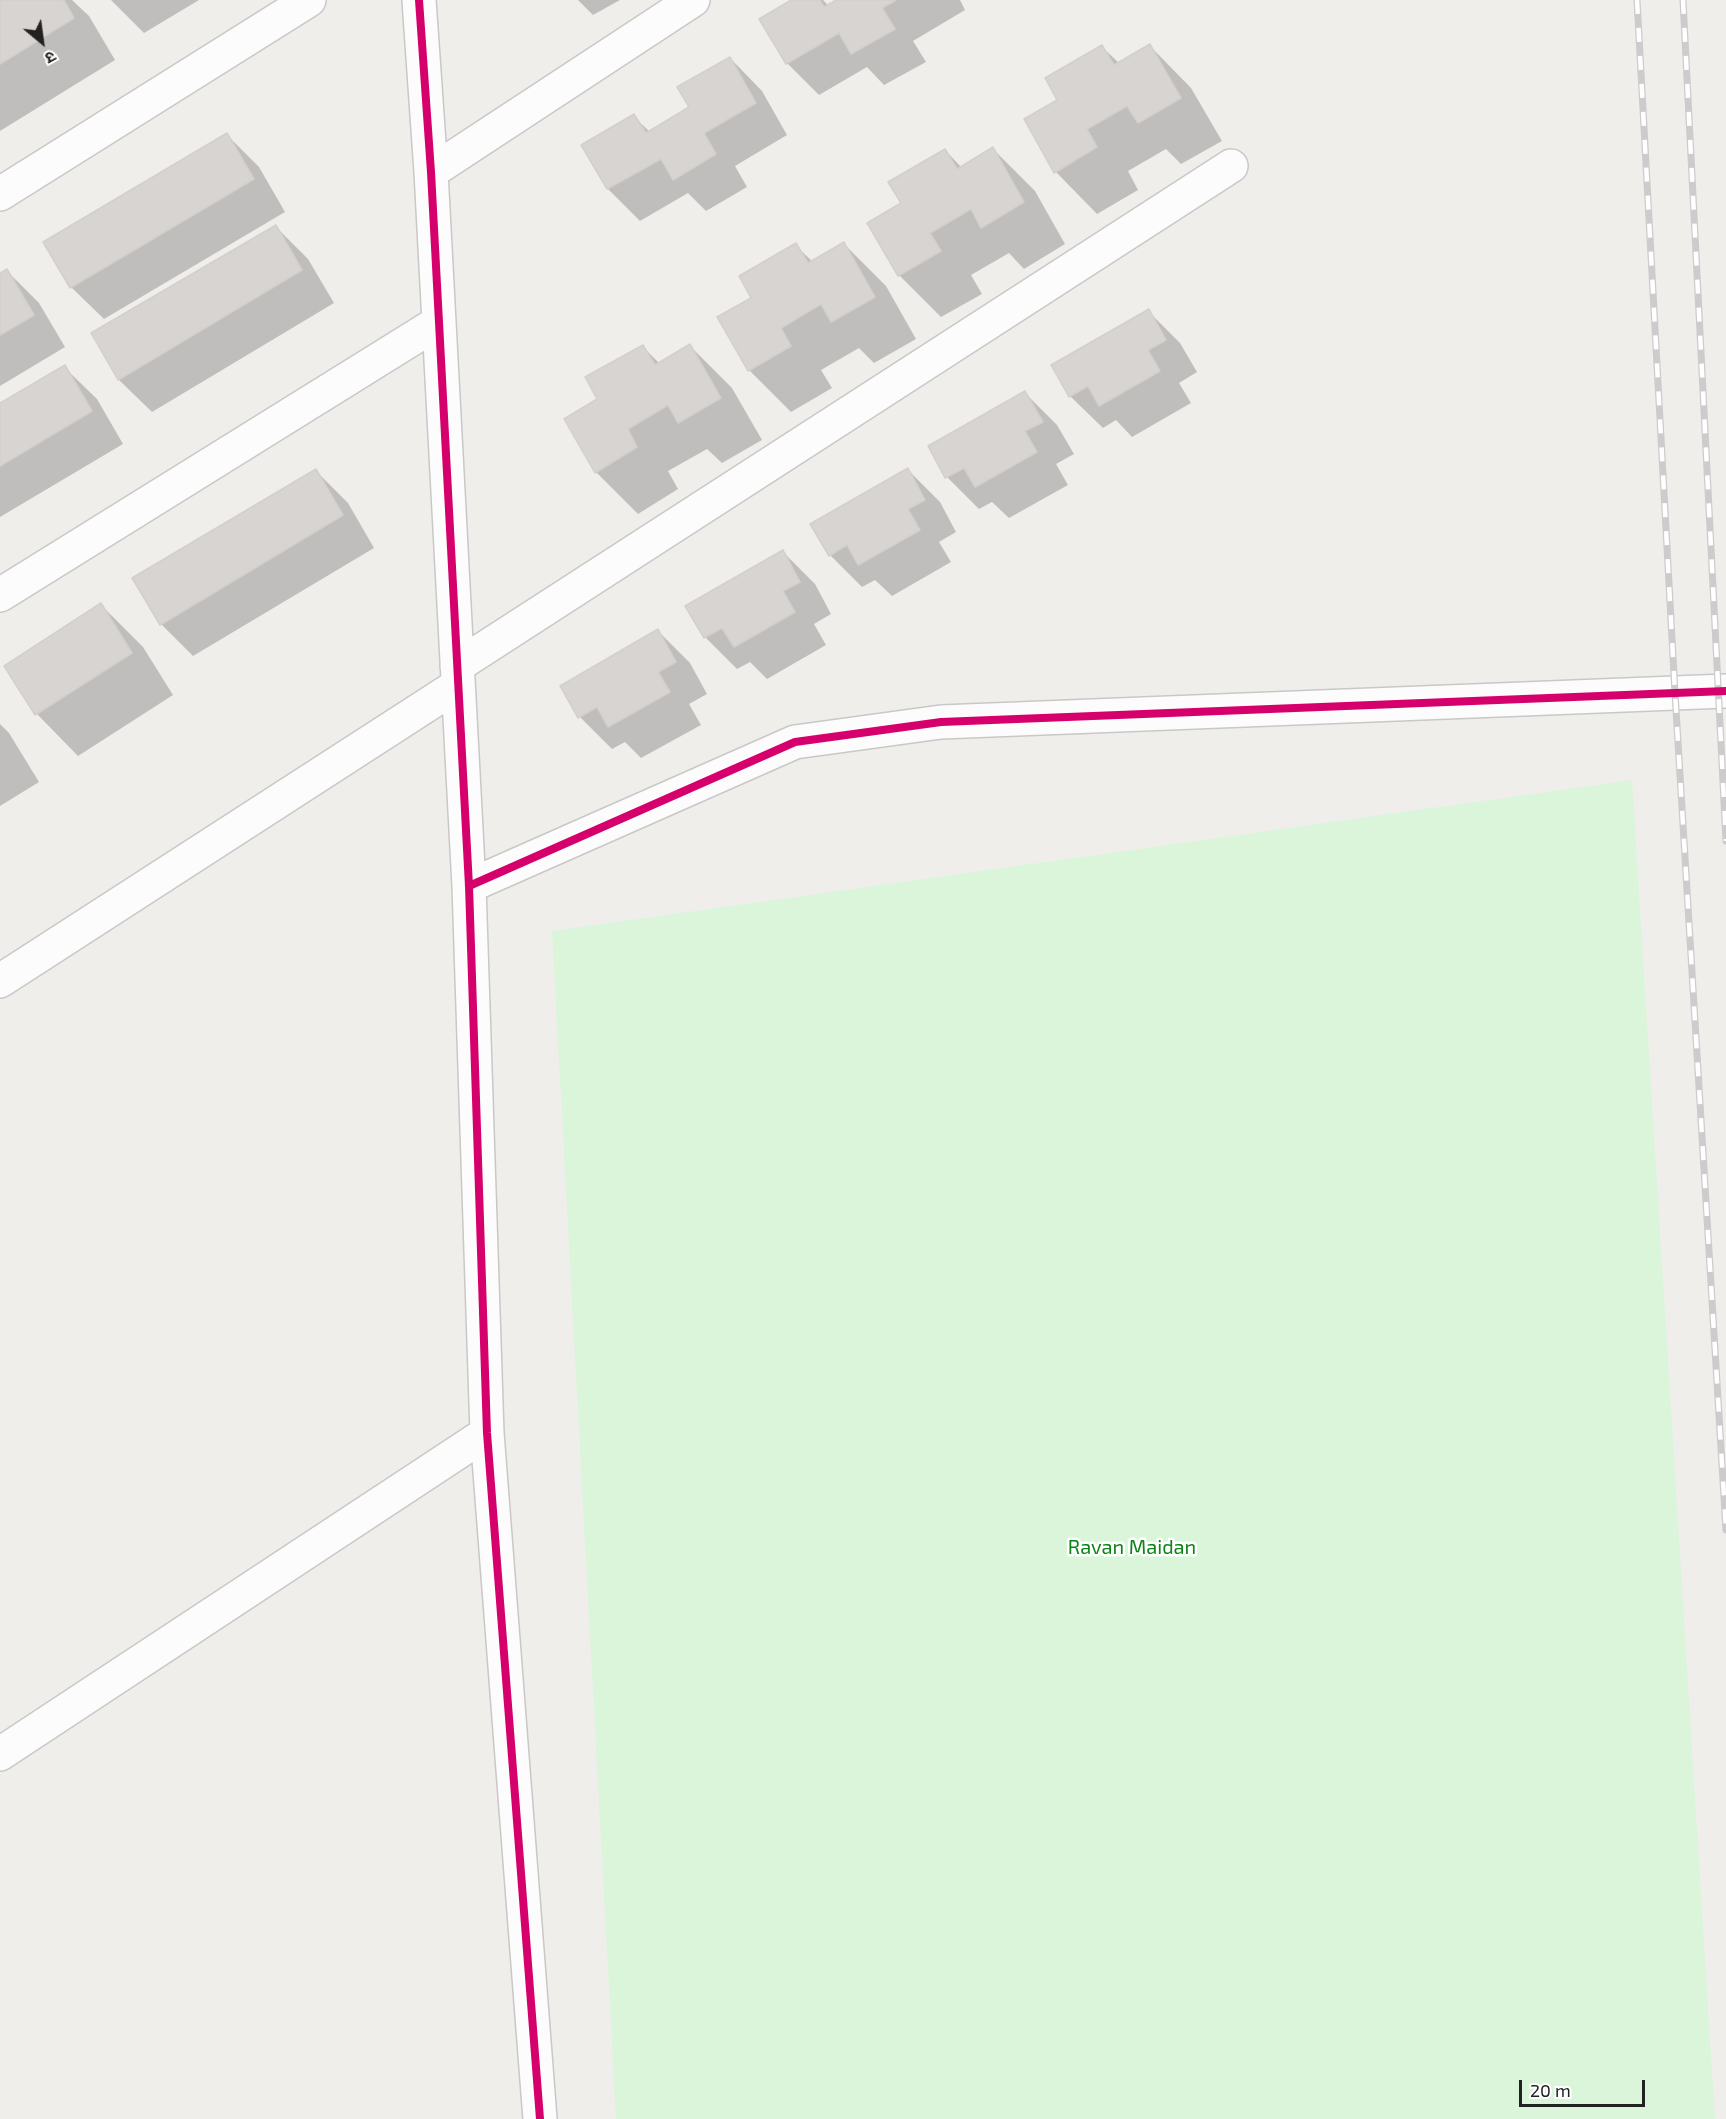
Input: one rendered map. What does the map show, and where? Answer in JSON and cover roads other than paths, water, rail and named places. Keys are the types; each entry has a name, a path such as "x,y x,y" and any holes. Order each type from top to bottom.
{"street":[{"path":"0,194 309,0"},
{"path":"419,0 431,172 469,885 487,1433 540,2119"},
{"path":"431,172 693,0"},
{"path":"0,981 458,675 1231,166"},
{"path":"0,595 439,322"},
{"path":"469,885 795,742 941,722 1726,691"},
{"path":"0,1754 487,1433"}],"railway":[{"path":"1637,0 1675,693 1726,1530"},
{"path":"1683,0 1726,841"}],"park label":[{"name":"Ravan Maidan","path":"1132,1547"}]}
